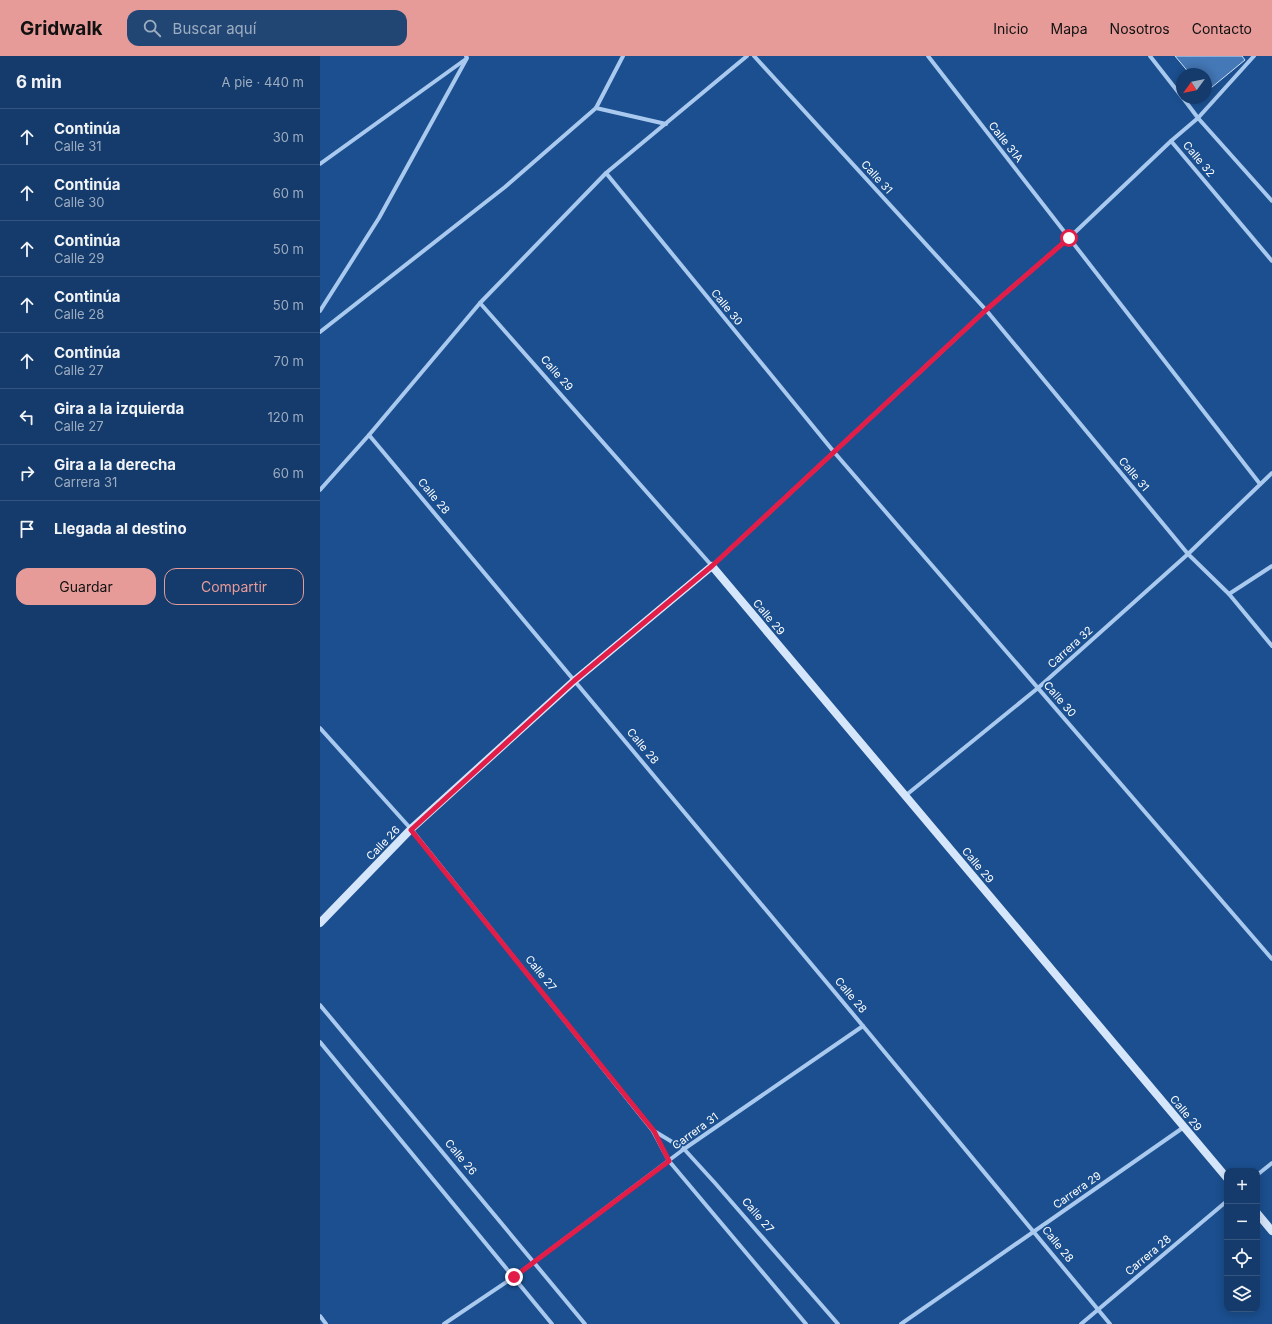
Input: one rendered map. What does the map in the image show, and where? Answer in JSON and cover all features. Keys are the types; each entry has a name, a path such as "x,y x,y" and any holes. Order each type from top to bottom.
{"street":[{"path":"320,332 505,187 596,108 623,56"},
{"path":"320,490 369,435 480,303 606,173 747,56"},
{"name":"Calle 31","path":"754,56 986,310 1188,554 1229,594 1272,646"},
{"name":"Calle 31A","path":"928,56 1260,484"},
{"path":"1150,56 1176,89"},
{"path":"1171,141 1198,118 1254,56"},
{"path":"320,164 468,57"},
{"path":"320,310 380,218 468,57"},
{"path":"1187,104 1272,201"},
{"path":"596,108 666,124"},
{"name":"Calle 32","path":"1069,238 1171,141 1272,261"},
{"name":"Calle 30","path":"606,173 834,452 1272,959"},
{"path":"411,830 574,681 712,566 986,310 1069,238"},
{"name":"Calle 29","path":"480,303 712,566 1224,1174"},
{"name":"Calle 28","path":"369,435 1110,1324"},
{"name":"Carrera 32","path":"905,796 1038,688 1188,554 1272,473"},
{"path":"1229,594 1272,566"},
{"name":"Calle 27","path":"320,728 411,830 654,1131 669,1161 806,1324"},
{"name":"Calle 26","path":"320,923 411,830"},
{"name":"Calle 26","path":"320,1005 585,1324"},
{"name":"Carrera 31","path":"444,1324 514,1277 684,1149 863,1026"},
{"path":"320,1042 552,1324"},
{"name":"Carrera 29","path":"901,1324 1184,1127"},
{"name":"Calle 27","path":"654,1131 684,1149 838,1324"},
{"path":"1260,1173 1272,1163"},
{"name":"Carrera 28","path":"1081,1324 1224,1204"},
{"path":"1260,1217 1272,1231"},
{"path":"320,1316 326,1324"}],"building":[{"path":"1175,56 1242,56 1245,60 1212,87 1212,68 1185,68"}],"route":[{"path":"514,1277 669,1161 654,1131 411,830 574,681 712,566 986,310 1069,238"}]}
